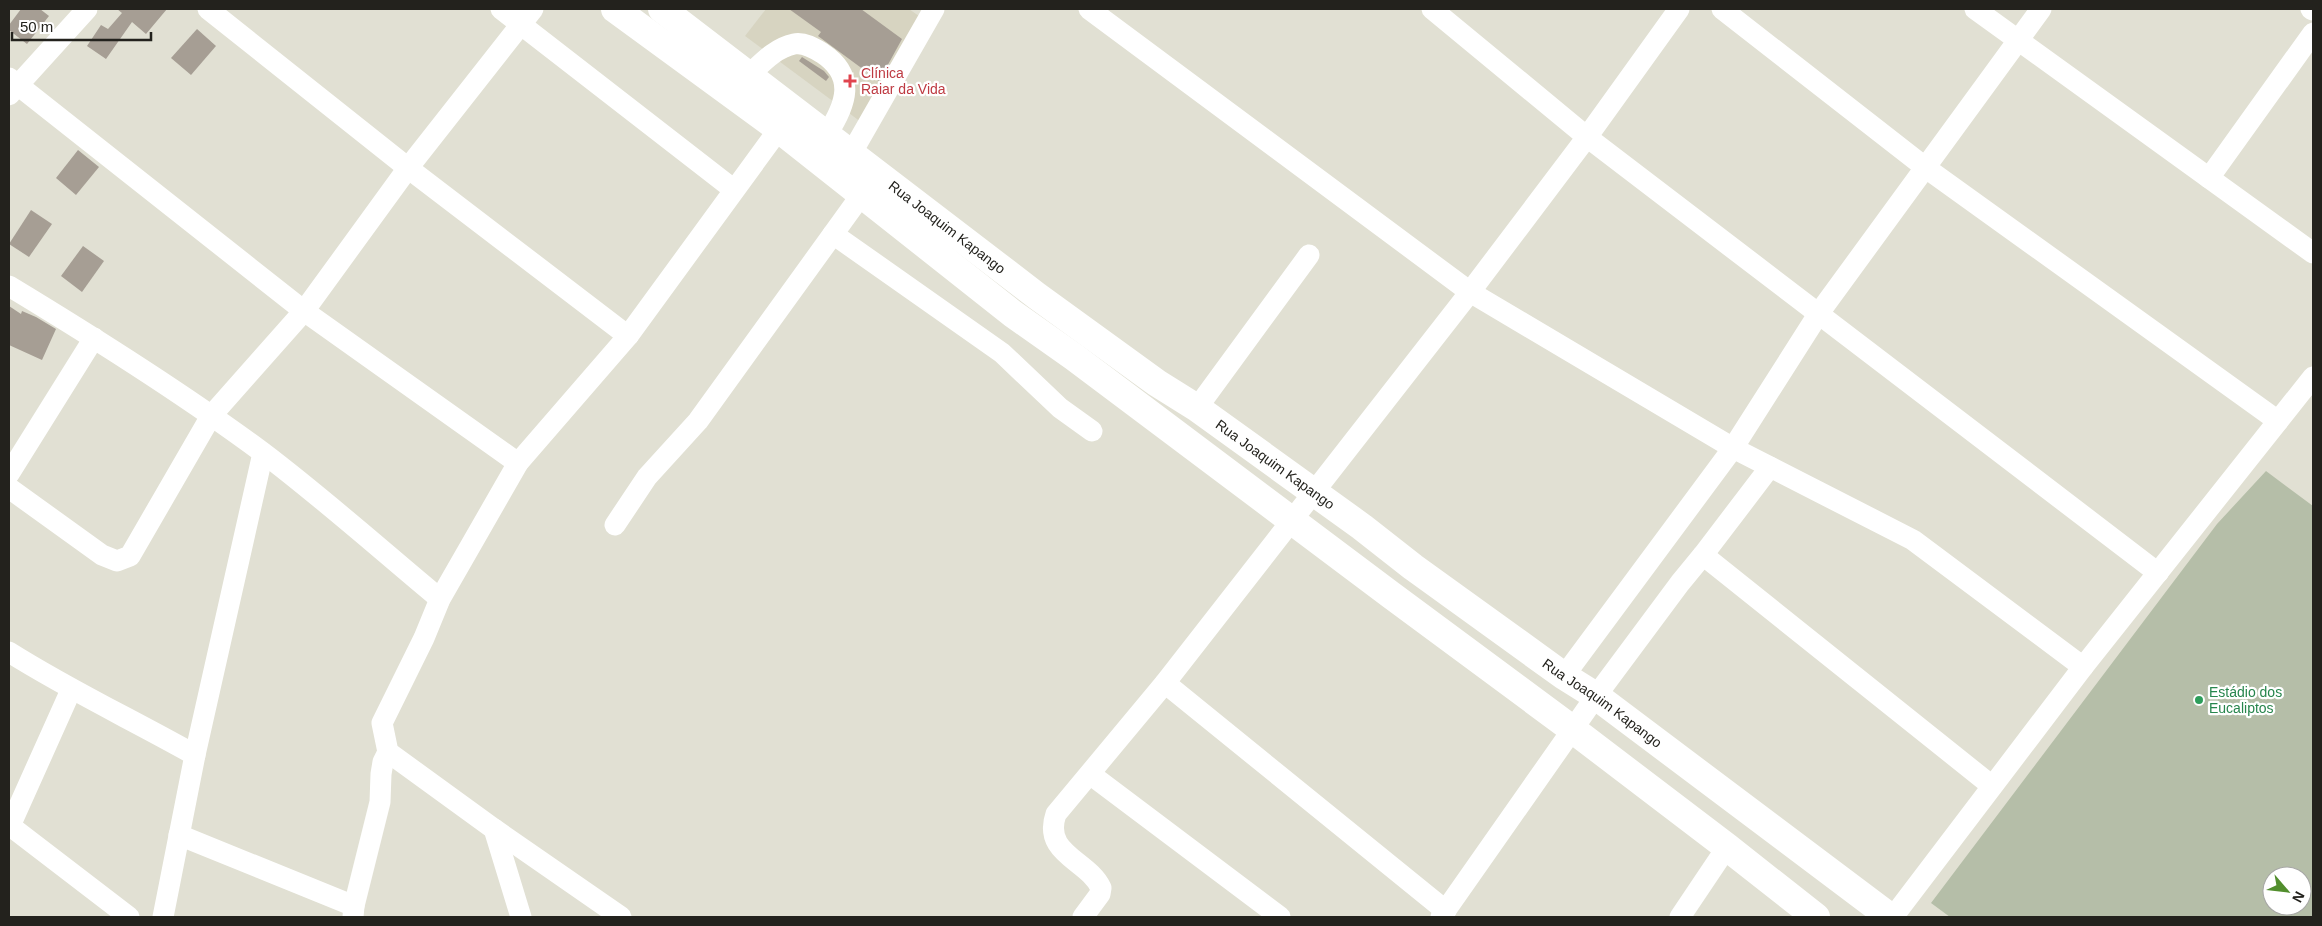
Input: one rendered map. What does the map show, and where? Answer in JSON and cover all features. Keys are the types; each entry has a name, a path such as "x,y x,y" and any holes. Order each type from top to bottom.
{"main road":[{"name":"Rua Joaquim Kapango","path":"615,9 779,129 1013,314 1074,357 1572,729 1816,917"},
{"name":"Rua Joaquim Kapango","path":"662,9 1037,296 1157,383 1197,408 1564,676 1596,696 1892,917"}],"street":[{"path":"87,9 12,86 304,311 518,463"},
{"path":"208,9 408,168 628,336"},
{"path":"501,9 527,16 733,189"},
{"path":"851,154 934,9"},
{"path":"1090,9 1470,292 1733,448 1913,540 2083,667"},
{"path":"1432,9 1587,138 2158,573"},
{"path":"1083,917 1100,894 1101,888 1096,879 1066,854 1059,845 1053,834 1052,823 1056,814 1165,682 1470,292 1587,138 1679,9"},
{"path":"1722,9 1926,168 2278,421"},
{"path":"1976,9 2313,253"},
{"path":"1564,676 1733,448 1819,313 2019,41 2040,9"},
{"path":"9,488 102,555 117,562 125,560 130,556 211,416 304,311 408,168 527,16"},
{"path":"2209,178 2313,33"},
{"path":"749,75 768,57 795,44 809,46 825,55 841,73 845,89 839,115 827,134"},
{"path":"179,835 354,912 380,802 383,762 388,752 382,723 424,638 440,599 518,463 628,336 733,189 779,129"},
{"path":"615,525 647,477 698,421 862,194"},
{"path":"833,234 1002,353 1060,408 1092,431"},
{"path":"1197,408 1309,255"},
{"path":"9,286 94,338 263,453 440,599"},
{"path":"9,474 94,338"},
{"path":"1892,917 2083,667 2313,377"},
{"path":"162,917 195,755 263,453"},
{"path":"1165,682 1443,914 1596,696 1770,467"},
{"path":"1703,555 1992,786"},
{"path":"9,652 71,690 129,718 195,755"},
{"path":"71,690 10,825 129,917"},
{"path":"388,752 621,917"},
{"path":"1090,774 1280,917"},
{"path":"494,828 521,917"},
{"path":"1680,917 1727,847"}],"shaded area":[{"name":"Clínica Raiar da Vida","path":"766,9 909,9 933,26 865,125 745,36"}],"green space":[{"name":"Estádio dos Eucaliptos","path":"2266,471 2313,506 2313,917 1950,917 1931,903 2217,524"}],"building":[{"path":"21,9 40,9 49,16 27,44 9,30 9,25"},
{"path":"117,9 167,9 146,34 132,22 106,59 87,46 101,25 108,29 122,13"},
{"path":"789,9 861,9 902,39 879,81 818,36 821,32"},
{"path":"197,29 216,46 191,75 171,58"},
{"path":"802,57 824,71 829,77 826,81 799,61"},
{"path":"78,150 99,167 76,195 56,178"},
{"path":"31,210 52,224 29,257 9,244"},
{"path":"83,246 104,261 82,292 61,276"},
{"path":"9,306 21,314 22,311 36,317 56,329 42,360 9,345"}],"place":[{"name":"Clínica Raiar da Vida","path":"850,81"},
{"name":"Estádio dos Eucaliptos","path":"2199,700"}]}
